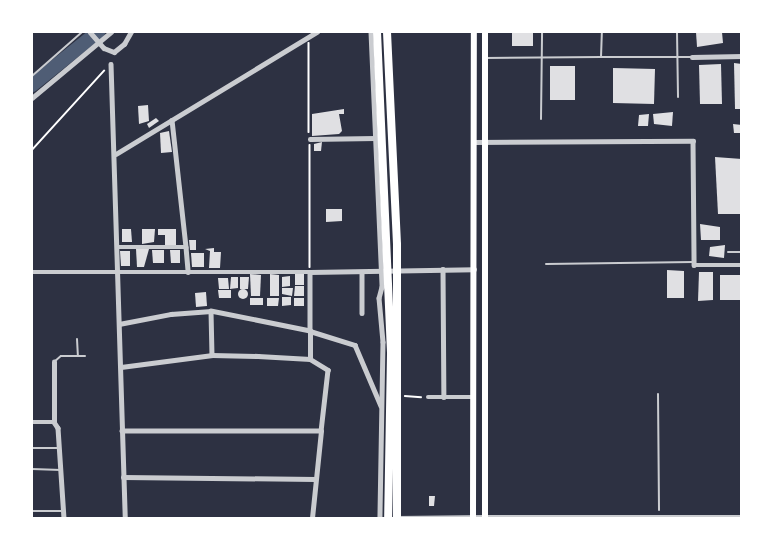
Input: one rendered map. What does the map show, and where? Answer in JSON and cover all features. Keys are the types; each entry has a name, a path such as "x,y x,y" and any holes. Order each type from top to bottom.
{"highway":[{"path":"377,32 390,354 388,519"},
{"path":"387,32 397,245 397,519"}],"main road":[{"path":"473,517 474,32"},
{"path":"485,32 485,518"}],"street":[{"path":"90,32 104,48 118,50 131,32"},
{"path":"32,98 111,32"},
{"path":"116,154 317,32"},
{"path":"371,32 382,272 383,396 380,519"},
{"path":"722,56 741,56"},
{"path":"111,64 116,154 125,519"},
{"path":"172,120 188,272"},
{"path":"309,139 375,138"},
{"path":"474,142 693,141 694,265 741,265"},
{"path":"118,247 186,247"},
{"path":"443,269 444,397"},
{"path":"32,272 382,272 474,269"},
{"path":"310,272 310,359"},
{"path":"362,272 362,313"},
{"path":"119,324 171,314 211,311 310,331 355,345 382,409"},
{"path":"211,311 212,356"},
{"path":"121,367 212,356 310,359 328,370 312,519"},
{"path":"54,362 54,422 58,428 64,519"},
{"path":"428,397 473,397"},
{"path":"32,422 54,422"},
{"path":"122,431 321,431"},
{"path":"123,477 315,479"},
{"path":"397,519 741,517"}],"lane":[{"path":"32,76 82,32"},
{"path":"541,119 542,32"},
{"path":"601,57 602,32"},
{"path":"677,32 678,97"},
{"path":"485,58 722,56"},
{"path":"728,252 741,252"},
{"path":"546,264 694,262"},
{"path":"77,339 78,356"},
{"path":"54,362 61,356 85,356"},
{"path":"658,394 659,510"},
{"path":"32,448 59,448"},
{"path":"32,469 61,470"},
{"path":"32,511 63,511"}],"path":[{"path":"309,37 310,272"},
{"path":"32,150 111,64"},
{"path":"383,396 428,397"}],"building":[{"path":"512,32 533,32 533,46 512,46"},
{"path":"696,32 722,32 723,43 697,47"},
{"path":"734,63 742,64 742,109 735,109"},
{"path":"721,64 722,104 700,104 699,65"},
{"path":"550,66 575,66 575,100 550,100"},
{"path":"613,68 655,69 654,104 613,103"},
{"path":"148,105 149,121 139,124 138,106"},
{"path":"344,109 344,114 339,114 342,131 339,134 312,136 312,114"},
{"path":"673,112 672,126 654,124 653,114"},
{"path":"649,114 648,126 638,126 639,115"},
{"path":"156,118 159,121 149,128 147,124"},
{"path":"733,124 742,125 742,133 734,133"},
{"path":"169,131 172,152 161,153 160,133"},
{"path":"322,142 321,151 314,151 314,144"},
{"path":"715,157 742,159 742,214 718,214"},
{"path":"326,209 342,209 342,221 326,222"},
{"path":"700,224 720,227 720,240 701,240"},
{"path":"122,229 131,229 132,242 122,242"},
{"path":"142,229 155,229 154,242 142,244"},
{"path":"158,229 176,229 176,245 165,245 165,235 158,235"},
{"path":"189,240 196,240 196,250 190,250"},
{"path":"725,245 724,258 709,256 710,247"},
{"path":"214,248 214,252 221,252 220,268 209,268 210,251 205,249"},
{"path":"136,249 149,249 144,267 137,267"},
{"path":"152,250 164,250 164,263 153,263"},
{"path":"170,250 180,250 180,263 171,263"},
{"path":"120,251 130,251 130,266 121,266"},
{"path":"191,253 204,253 204,267 192,267"},
{"path":"667,270 684,271 684,298 667,298"},
{"path":"699,272 713,272 713,300 698,301"},
{"path":"250,274 261,275 260,296 251,296"},
{"path":"270,274 279,275 279,296 270,296"},
{"path":"295,274 304,274 304,285 295,285"},
{"path":"720,275 742,275 742,300 720,300"},
{"path":"290,276 290,286 282,287 282,277"},
{"path":"231,277 238,277 238,288 230,289"},
{"path":"240,277 249,277 248,289 240,289"},
{"path":"218,278 228,278 229,289 219,289"},
{"path":"295,286 304,286 304,296 294,296"},
{"path":"282,288 293,288 292,296 282,294"},
{"path":"243,289 247,290 247,298 243,299 239,298 238,294 239,290"},
{"path":"218,290 231,290 231,298 219,298"},
{"path":"206,292 207,306 196,307 195,293"},
{"path":"282,297 291,297 291,305 282,306"},
{"path":"250,298 263,298 263,305 250,305"},
{"path":"267,298 279,298 278,306 267,306"},
{"path":"294,298 304,298 304,306 294,306"},
{"path":"429,496 435,496 434,506 429,506"}],"waterway":[{"path":"32,85 98,32"}]}
